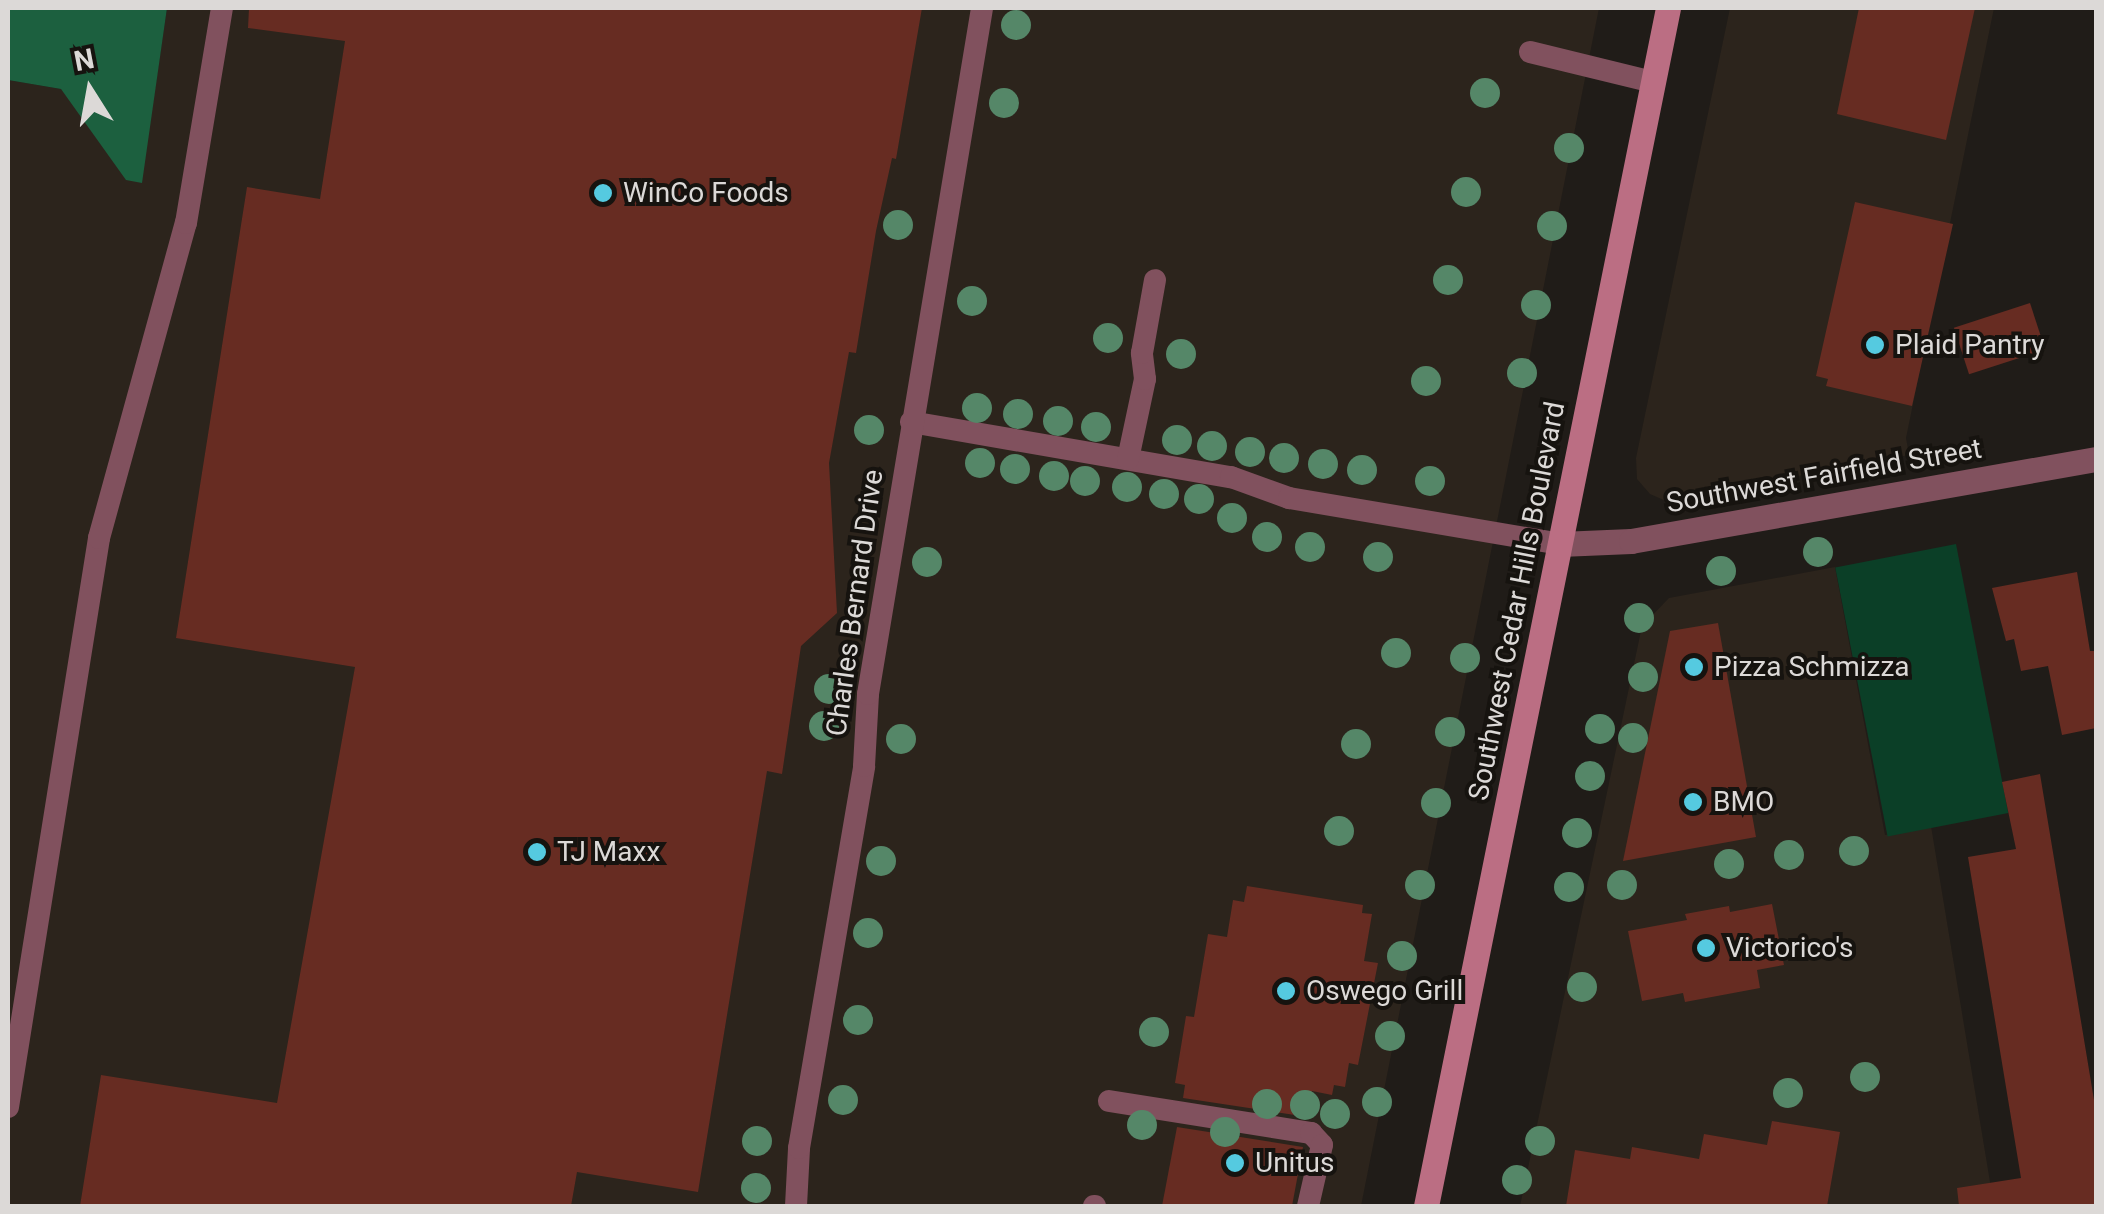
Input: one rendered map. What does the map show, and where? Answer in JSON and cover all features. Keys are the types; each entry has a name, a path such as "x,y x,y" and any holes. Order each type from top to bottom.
{"main road":[{"name":"Southwest Cedar Hills Boulevard","path":"1426,1206 1668,8"}],"street":[{"name":"Southwest Fairfield Street","path":"1560,544 1631,541 2096,459"}],"lane":[{"path":"8,1107 99,538 186,223 222,8"},
{"name":"Charles Bernard Drive","path":"796,1206 800,1148 864,766 868,694 982,8"},
{"path":"1530,52 1653,82"},
{"path":"1128,459 1144,379 1142,353 1154,280"},
{"path":"911,422 1231,477 1289,498 1560,544"},
{"path":"1110,1101 1311,1132 1322,1145 1308,1206"}],"shaded area":[{"path":"167,8 1599,8 1361,1206 8,1206 8,80 61,89 141,183"},
{"path":"1730,8 1994,8 1906,438 1909,455 1666,501 1650,494 1637,479 1636,458"},
{"path":"1835,567 1885,835 1931,826 1994,1206 1520,1206 1642,626 1669,598"}],"green space":[{"path":"8,8 167,8 142,183 126,180 61,89 8,80"},
{"path":"1956,544 2008,813 1888,836 1835,567"}],"building":[{"path":"249,8 922,8 896,159 892,158 876,231 856,353 849,352 829,463 837,613 801,646 782,774 767,771 698,1192 577,1172 571,1206 80,1206 101,1075 277,1103 355,667 176,638 247,187 320,199 345,41 248,28"},
{"path":"1859,8 1975,8 1946,140 1837,114"},
{"path":"1855,202 1953,224 1912,406 1826,386 1828,379 1816,376"},
{"path":"2030,303 2045,350 1969,374 1954,328"},
{"path":"2077,572 2090,651 2096,651 2096,728 2062,735 2048,666 2021,671 2014,639 2006,641 1992,588"},
{"path":"1718,623 1756,837 1623,861 1670,631"},
{"path":"2040,774 2096,1112 2096,1206 1959,1206 1957,1188 2021,1178 1968,857 2016,849 2002,782"},
{"name":"Oswego Grill","path":"1247,886 1363,905 1362,913 1372,914 1364,961 1378,963 1358,1065 1349,1063 1345,1087 1334,1085 1332,1095 1312,1091 1308,1117 1183,1098 1185,1085 1175,1083 1186,1016 1194,1017 1208,934 1227,937 1233,900 1244,902"},
{"name":"Victorico's","path":"1772,904 1784,965 1757,970 1760,988 1685,1002 1683,993 1642,1001 1628,931 1687,920 1685,914 1729,906 1730,912"},
{"path":"1772,1121 1840,1132 1827,1206 1566,1206 1575,1150 1630,1159 1632,1147 1699,1159 1704,1134 1767,1145"},
{"name":"Unitus","path":"1177,1127 1303,1147 1292,1206 1162,1206"}],"place":[{"name":"WinCo Foods","path":"603,193"},
{"name":"Plaid Pantry","path":"1875,345"},
{"name":"Pizza Schmizza","path":"1694,667"},
{"name":"BMO","path":"1693,802"},
{"name":"TJ Maxx","path":"537,852"},
{"name":"Victorico's","path":"1706,948"},
{"name":"Oswego Grill","path":"1286,991"},
{"name":"Unitus","path":"1235,1163"}]}
